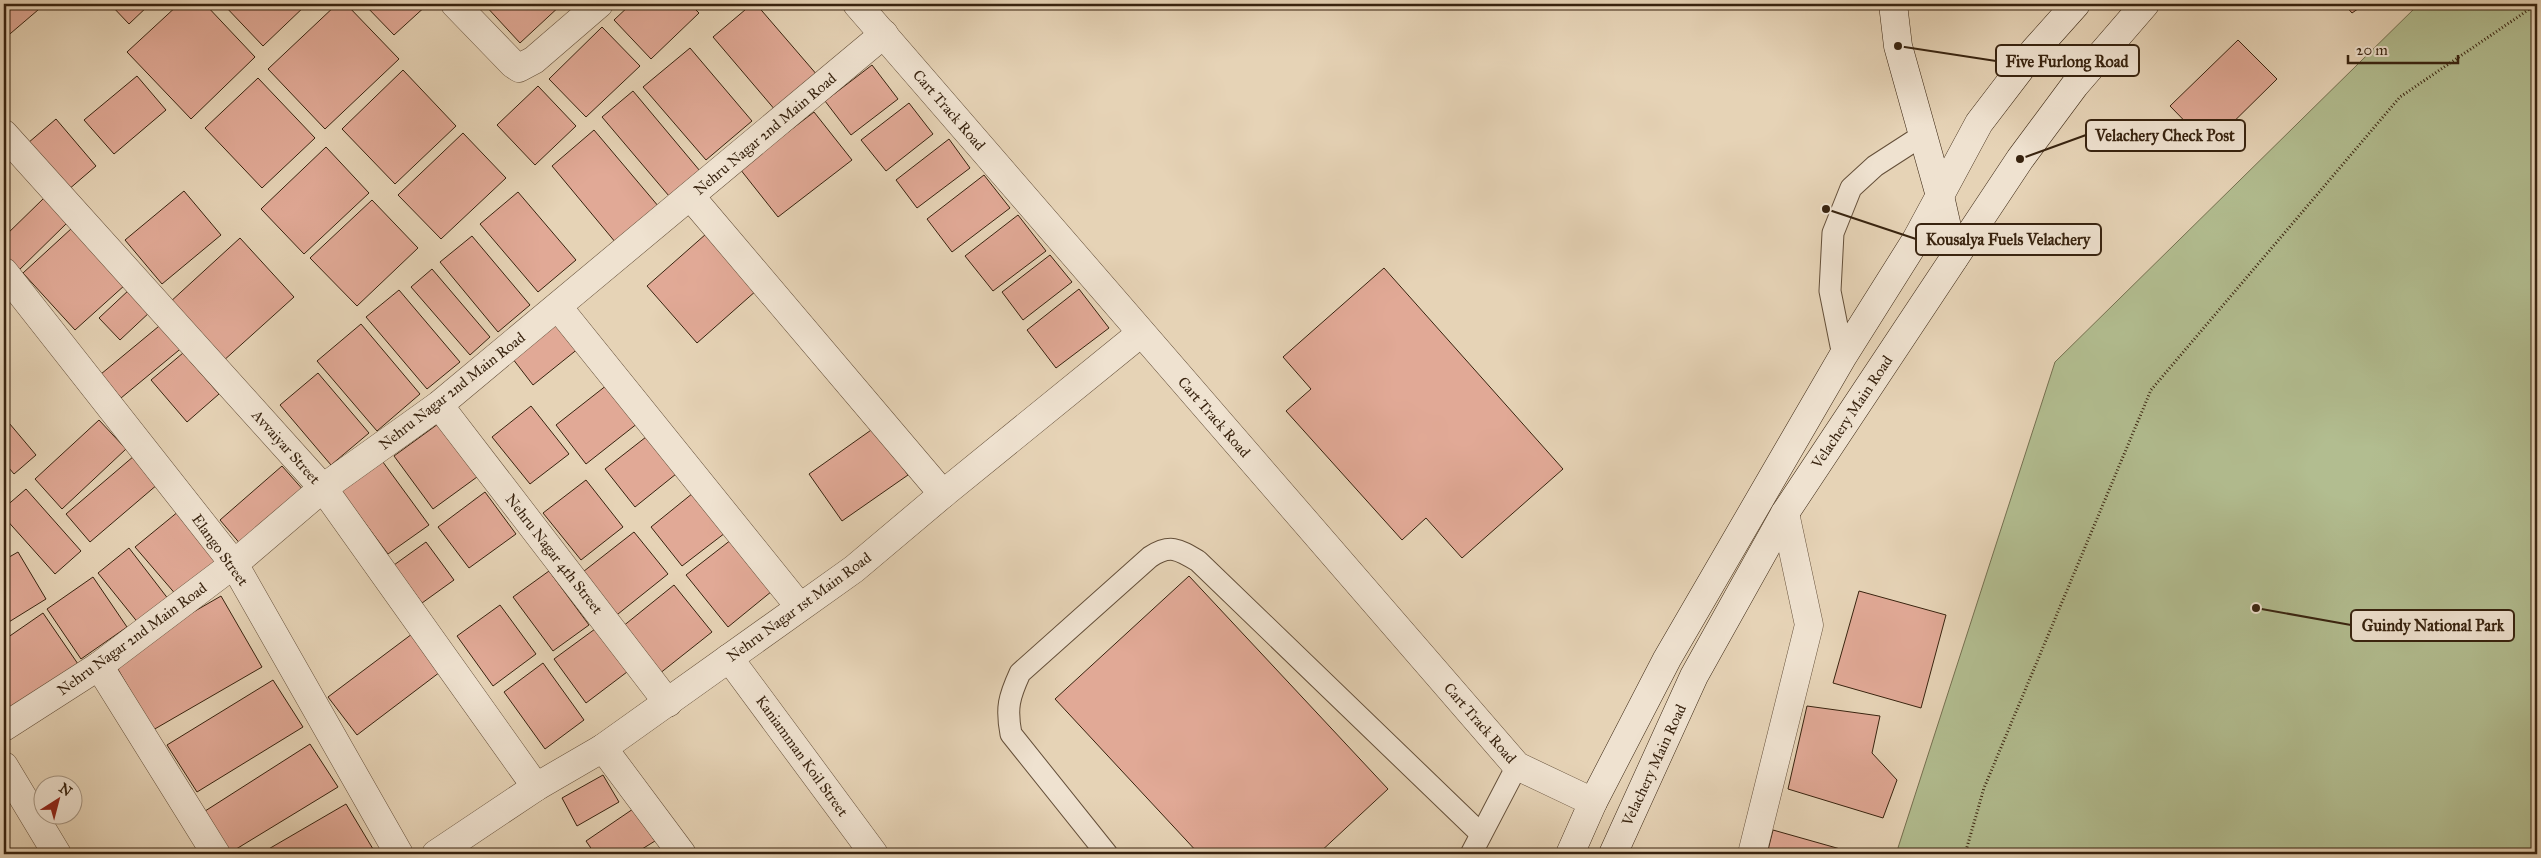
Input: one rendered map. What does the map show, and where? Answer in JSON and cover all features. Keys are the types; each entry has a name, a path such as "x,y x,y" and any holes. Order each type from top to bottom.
{"street":[{"path":"455,4 519,68 534,60 599,4"},
{"name":"Cart Track Road","path":"857,4 1518,766 1593,802"},
{"path":"1893,4 1898,46 1924,135 1954,258"},
{"name":"Velachery Main Road","path":"1570,854 1593,802 1667,659 1843,356 1916,240 1979,123 2034,51 2076,4"},
{"name":"Velachery Main Road","path":"1613,854 1694,676 1785,513 2020,159 2075,85 2145,4"},
{"name":"Nehru Nagar 2nd Main Road","path":"4,726 99,666 234,564 323,488 439,405 884,34"},
{"name":"Avvaiyar Street","path":"4,134 323,488 536,787"},
{"path":"691,196 942,494"},
{"name":"Elango Street","path":"4,272 234,564 400,854"},
{"path":"558,307 799,606"},
{"name":"Nehru Nagar 1st Main Road","path":"452,850 536,787 603,748 668,703 799,606 854,569 942,494 1141,333"},
{"name":"Nehru Nagar 4th Street","path":"439,405 668,703"},
{"path":"1752,854 1809,625 1785,513"},
{"name":"Kaniamman Koil Street","path":"730,658 874,854"},
{"path":"99,666 216,854"},
{"path":"603,748 682,854"},
{"path":"4,766 58,854"}],"lane":[{"path":"1843,356 1830,291 1833,232 1851,188 1875,166 1924,135"},
{"path":"1107,854 1011,734 1007,716 1009,698 1020,673 1150,557 1160,550 1172,548 1198,561 1481,834"},
{"path":"1471,854 1518,766"}],"path":[{"path":"1965,854 1984,788 2151,390 2400,97 2537,4"}],"green space":[{"path":"2419,4 2537,4 2537,854 1896,854 2055,362"}],"building":[{"path":"4,4 45,4 4,39"},
{"path":"110,4 150,4 129,24"},
{"path":"179,4 205,4 255,57 191,119 127,52"},
{"path":"223,4 307,4 263,46"},
{"path":"337,4 346,4 399,59 325,129 268,69"},
{"path":"364,4 428,4 394,35"},
{"path":"484,4 562,4 520,43"},
{"path":"631,4 690,4 699,13 651,59 614,20"},
{"path":"752,4 756,4 818,76 776,111 713,37"},
{"path":"2344,4 2365,4 2352,13"},
{"path":"602,27 640,66 586,117 549,79"},
{"path":"2238,40 2277,79 2209,146 2170,106"},
{"path":"690,48 752,121 706,160 643,87"},
{"path":"872,65 898,99 851,135 825,101"},
{"path":"403,70 456,126 395,184 342,129"},
{"path":"137,76 166,110 114,154 84,120"},
{"path":"258,78 315,138 262,188 205,128"},
{"path":"538,86 576,126 535,165 497,125"},
{"path":"633,91 700,171 669,196 602,117"},
{"path":"909,103 933,134 886,171 861,140"},
{"path":"814,112 852,160 778,217 740,169"},
{"path":"56,119 96,166 68,190 28,143"},
{"path":"594,130 659,207 616,243 552,166"},
{"path":"463,133 506,178 441,239 398,195"},
{"path":"949,139 970,168 917,208 896,180"},
{"path":"326,147 369,193 304,254 261,209"},
{"path":"984,175 1010,208 952,252 927,219"},
{"path":"184,191 221,235 162,284 125,240"},
{"path":"518,192 576,260 538,292 480,224"},
{"path":"44,198 68,222 15,274 4,263 4,237"},
{"path":"372,200 418,248 357,306 310,258"},
{"path":"1018,215 1046,251 993,291 965,256"},
{"path":"72,228 125,285 75,330 23,273"},
{"path":"706,234 757,290 697,343 647,286"},
{"path":"472,236 530,305 498,332 440,262"},
{"path":"240,238 294,297 222,362 169,303"},
{"path":"1050,255 1072,282 1023,320 1002,292"},
{"path":"1384,268 1563,469 1462,558 1426,518 1402,540 1286,411 1311,389 1283,357"},
{"path":"432,269 490,337 470,355 411,287"},
{"path":"130,289 151,311 120,340 99,318"},
{"path":"1079,289 1109,328 1056,368 1027,330"},
{"path":"399,290 460,362 427,389 366,317"},
{"path":"555,317 579,348 533,385 509,354"},
{"path":"164,322 184,346 121,398 101,374"},
{"path":"361,324 420,394 377,431 317,361"},
{"path":"183,353 219,394 187,422 151,380"},
{"path":"318,373 369,433 331,465 280,405"},
{"path":"607,385 638,423 586,464 556,425"},
{"path":"531,406 569,454 530,484 492,437"},
{"path":"4,417 36,455 14,474 4,462"},
{"path":"99,420 126,449 62,509 35,479"},
{"path":"438,424 477,477 433,509 394,456"},
{"path":"874,428 908,475 842,521 809,474"},
{"path":"646,437 676,474 635,507 605,469"},
{"path":"134,456 158,484 90,542 66,514"},
{"path":"380,458 429,525 388,554 339,488"},
{"path":"282,466 305,492 242,546 220,520"},
{"path":"586,480 623,527 581,560 543,513"},
{"path":"26,489 81,551 55,574 4,517 4,508"},
{"path":"485,492 516,534 469,568 438,527"},
{"path":"693,493 725,533 682,566 651,527"},
{"path":"179,511 221,560 178,597 135,547"},
{"path":"634,532 668,574 613,618 579,575"},
{"path":"736,536 777,587 728,627 686,575"},
{"path":"426,542 454,580 422,603 394,565"},
{"path":"129,548 169,600 139,624 98,573"},
{"path":"18,552 46,599 4,625 4,560"},
{"path":"549,571 589,625 553,651 513,597"},
{"path":"1189,576 1388,789 1318,854 1199,854 1055,699"},
{"path":"93,577 127,627 81,659 47,609"},
{"path":"674,585 712,632 659,674 622,627"},
{"path":"1859,591 1946,615 1921,708 1833,683"},
{"path":"221,596 262,667 153,730 112,659"},
{"path":"500,605 536,654 493,686 457,636"},
{"path":"43,613 78,664 5,712 4,640"},
{"path":"595,629 627,672 586,703 554,659"},
{"path":"416,631 444,669 357,735 328,697"},
{"path":"543,663 584,720 545,749 504,692"},
{"path":"273,680 303,727 197,792 167,745"},
{"path":"1807,706 1880,716 1872,753 1897,780 1883,818 1788,789"},
{"path":"310,744 338,787 228,854 202,813"},
{"path":"603,775 619,802 577,826 562,798"},
{"path":"346,804 373,849 364,854 260,854"},
{"path":"633,809 655,841 634,854 595,854 586,841"},
{"path":"1773,830 1858,854 1767,854"}],"place":[{"name":"Five Furlong Road","path":"1898,46"},
{"name":"Velachery Check Post","path":"2020,159"},
{"name":"Kousalya Fuels Velachery","path":"1826,209"},
{"name":"Guindy National Park","path":"2256,608"}]}
